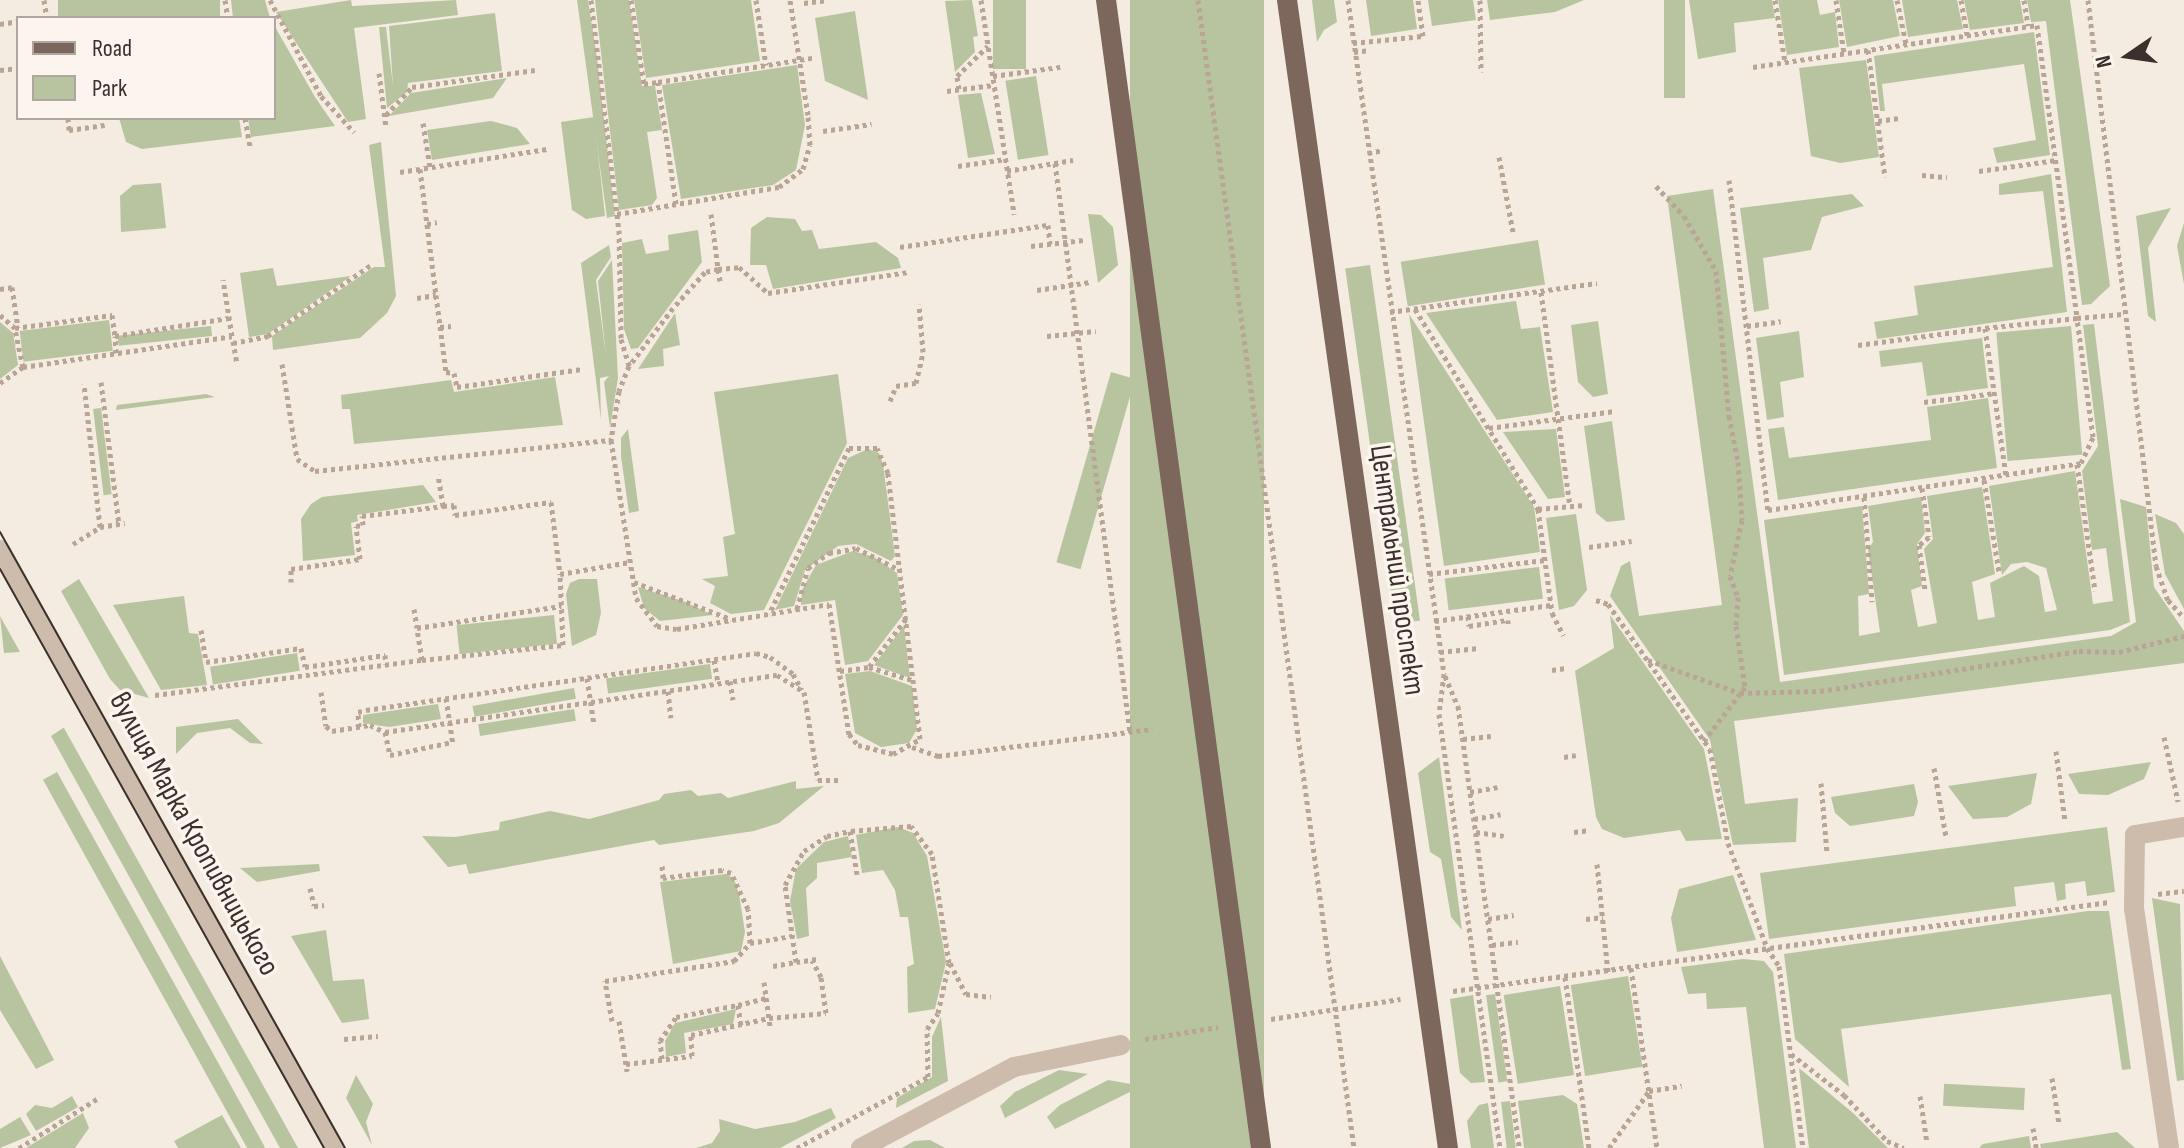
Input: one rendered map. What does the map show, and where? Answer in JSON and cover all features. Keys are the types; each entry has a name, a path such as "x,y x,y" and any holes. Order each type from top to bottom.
{"main road":[{"path":"1106,0 1261,1148"},
{"name":"Центральний проспект","path":"1287,0 1448,1148"}],"street":[{"name":"вулиця Марка Кропивницького","path":"0,550 335,1148"},
{"path":"2169,1148 2134,909 2135,835 2182,819"},
{"path":"861,1148 1014,1067 1121,1045"}],"path":[{"path":"270,0 321,96 354,132"},
{"path":"591,0 617,214 621,339 629,366"},
{"path":"631,0 644,84 812,58"},
{"path":"756,0 766,65"},
{"path":"617,214 779,187 803,169 810,145 790,0"},
{"path":"804,3 828,0"},
{"path":"981,0 1014,214"},
{"path":"1198,0 1354,1148"},
{"path":"1348,0 1435,621 1444,674 1458,706 1519,1148"},
{"path":"1353,43 1423,36 1418,0"},
{"path":"1480,0 1481,72"},
{"path":"1775,0 1785,62"},
{"path":"1836,0 1844,53"},
{"path":"1897,0 1906,44"},
{"path":"1961,0 1967,35"},
{"path":"2024,0 2028,26"},
{"path":"2088,0 2123,314 2156,566 2168,600 2184,618"},
{"path":"1729,180 1768,510 2077,464 2090,454 2093,437 2037,25 1753,67"},
{"path":"959,89 957,76 988,46"},
{"path":"1354,52 1370,50"},
{"path":"1868,50 1885,177"},
{"path":"993,76 1060,67"},
{"path":"386,115 412,87 535,70"},
{"path":"379,73 386,128"},
{"path":"658,82 676,204"},
{"path":"947,91 994,85"},
{"path":"1878,121 1899,118"},
{"path":"68,120 69,130 105,125"},
{"path":"245,120 250,147"},
{"path":"423,123 430,167"},
{"path":"823,131 871,124"},
{"path":"400,172 547,149"},
{"path":"1368,153 1384,150"},
{"path":"1499,157 1513,232"},
{"path":"958,166 1005,159"},
{"path":"1007,171 1073,160"},
{"path":"1979,171 2056,160"},
{"path":"1055,163 1130,732"},
{"path":"420,169 446,372 454,373 457,387 582,369"},
{"path":"1922,175 1947,177"},
{"path":"1656,186 1684,216 1716,271 1742,520 1730,576 1739,609 1736,626 1745,687 1704,741"},
{"path":"711,214 720,281"},
{"path":"427,224 437,222"},
{"path":"900,247 1048,225 1050,244"},
{"path":"1031,246 1084,240"},
{"path":"0,383 23,367 268,336 371,265"},
{"path":"769,614 849,448 866,446 883,454 921,732 912,747 893,754 858,745 849,734 829,604 769,614 732,619 677,629 657,626 641,609 630,562 611,440 629,366 705,272 739,267 768,293 909,272"},
{"path":"223,280 237,363"},
{"path":"1037,290 1090,282"},
{"path":"1390,312 1597,283"},
{"path":"0,289 12,287 23,367"},
{"path":"1541,292 1570,506"},
{"path":"417,298 436,295"},
{"path":"890,401 896,386 916,383 923,352 919,304"},
{"path":"1415,309 1538,509 1551,605 1563,635"},
{"path":"1858,345 2123,314"},
{"path":"0,315 16,328 112,315 116,353"},
{"path":"115,336 229,318"},
{"path":"1747,326 1781,321"},
{"path":"440,327 451,326"},
{"path":"1985,328 2006,476"},
{"path":"1047,336 1096,331"},
{"path":"282,364 297,459 315,471 611,440"},
{"path":"73,544 100,527 122,524 101,382"},
{"path":"84,384 100,527"},
{"path":"1924,402 1995,393"},
{"path":"1489,428 1615,411"},
{"path":"2077,464 2095,591"},
{"path":"438,474 443,506"},
{"path":"1984,480 1999,572"},
{"path":"1922,488 1929,537 1919,545 1925,590"},
{"path":"1864,497 1872,602"},
{"path":"155,695 386,664 563,645 560,574 551,502 455,515 454,505 362,516 363,525 356,526 360,559 291,569 291,582"},
{"path":"1538,509 1584,505"},
{"path":"1589,547 1632,541"},
{"path":"797,609 808,568 829,553 856,548 901,571"},
{"path":"1429,574 1545,560"},
{"path":"560,574 630,562"},
{"path":"634,582 732,619"},
{"path":"1596,600 1608,604 1704,741 1728,843 1767,948 1779,966 1803,1148"},
{"path":"1435,621 1551,605"},
{"path":"417,628 561,606"},
{"path":"414,609 422,660"},
{"path":"1468,616 1469,626 1508,620 1508,625"},
{"path":"869,667 906,618"},
{"path":"201,630 206,662 301,648 306,675"},
{"path":"1647,659 1740,693 1866,685 2066,653 2119,652 2184,636"},
{"path":"1440,652 1479,648"},
{"path":"305,667 385,655 386,664"},
{"path":"359,727 358,712 714,660 770,657 793,674 804,692 818,780 842,780"},
{"path":"714,660 718,683"},
{"path":"840,671 869,667 915,681"},
{"path":"1552,670 1566,668"},
{"path":"1444,674 1439,714 1500,1148"},
{"path":"321,692 326,726 332,731 359,727 385,732 777,675 804,692"},
{"path":"587,678 594,725"},
{"path":"730,681 733,700"},
{"path":"668,691 671,718"},
{"path":"385,732 390,755 452,744 446,698"},
{"path":"912,747 938,756 1152,729"},
{"path":"1463,739 1491,736"},
{"path":"2164,737 2182,819"},
{"path":"2056,751 2065,821"},
{"path":"1564,757 1576,755"},
{"path":"1934,768 1946,837"},
{"path":"1821,783 1827,853"},
{"path":"1470,792 1498,787"},
{"path":"1474,819 1501,814"},
{"path":"796,962 785,885 796,860 827,836 901,824 926,840 949,963 966,994 991,997"},
{"path":"1574,832 1590,830"},
{"path":"850,831 857,874"},
{"path":"1476,832 1504,836"},
{"path":"662,863 663,878 722,870 737,879 748,909 750,943"},
{"path":"1597,864 1608,972"},
{"path":"310,888 314,906 324,905"},
{"path":"1121,1045 1426,995 2072,909"},
{"path":"1488,919 1514,915"},
{"path":"1586,919 1603,917"},
{"path":"773,966 814,960 821,977 826,1013 769,1018 691,1035 692,1056 662,1059 627,1068 605,981 734,961 750,943 792,936"},
{"path":"1492,945 1518,942"},
{"path":"797,1148 928,1077 927,1029 938,1013 949,963"},
{"path":"1631,968 1657,1148"},
{"path":"1565,977 1589,1148"},
{"path":"764,982 770,1026"},
{"path":"662,1059 660,1041 676,1017 766,998"},
{"path":"738,1005 741,1026"},
{"path":"344,1039 378,1036"},
{"path":"1791,1054 1844,1095 1887,1141 1904,1148"},
{"path":"2052,1078 2059,1124"},
{"path":"1609,1148 1649,1091 1682,1086"},
{"path":"1920,1096 1927,1143"},
{"path":"19,1148 100,1097"},
{"path":"2033,1128 2036,1148"}],"green space":[{"path":"58,0 220,0 220,16 58,16"},
{"path":"231,0 265,0 269,16 233,16"},
{"path":"351,0 352,6 456,0 458,15 354,28 366,119 348,122 276,12"},
{"path":"577,0 588,0 597,58 615,216 607,218"},
{"path":"595,0 629,0 642,86 655,86 662,130 647,132 657,198 652,205 619,210"},
{"path":"634,0 751,0 760,61 646,78"},
{"path":"972,0 978,36 973,37 975,52 955,72 945,1"},
{"path":"993,0 1026,0 1026,69 993,69"},
{"path":"1130,0 1264,0 1264,1148 1130,1148"},
{"path":"1312,0 1334,0 1337,22 1324,30 1317,42"},
{"path":"1366,0 1413,0 1417,29 1371,36"},
{"path":"1428,0 1473,0 1476,20 1432,26"},
{"path":"1487,0 1584,0 1555,12 1490,20"},
{"path":"1664,0 1685,0 1685,98 1664,98"},
{"path":"1689,0 1772,0 1775,18 1734,23 1736,52 1698,59"},
{"path":"1778,0 1817,0 1820,15 1835,12 1839,47 1787,55"},
{"path":"1839,0 1893,0 1900,36 1847,47"},
{"path":"1902,0 1957,0 1963,29 1908,37"},
{"path":"1964,0 2020,0 2024,23 1970,30"},
{"path":"2027,0 2070,0 2110,286 2091,304 2082,305 2046,21 2031,22"},
{"path":"855,11 868,100 825,81 815,18"},
{"path":"495,13 502,71 408,83 407,92 387,108 379,27 386,27 393,86 389,26"},
{"path":"276,29 335,126 251,137 248,120 276,120"},
{"path":"2034,32 2050,155 1997,163 1993,148 2036,140 2024,64 1882,84 1885,111 1880,111 1874,56"},
{"path":"1866,60 1879,157 1840,163 1811,156 1799,68"},
{"path":"797,65 805,125 796,170 773,185 681,199 662,85"},
{"path":"1036,76 1049,155 1018,160 1005,81"},
{"path":"507,78 493,98 389,116 411,93"},
{"path":"981,93 995,154 968,158 958,95"},
{"path":"594,117 605,216 586,219 572,210 561,122"},
{"path":"120,120 239,120 242,137 142,149 126,142"},
{"path":"491,121 517,128 530,144 432,160 427,130"},
{"path":"381,142 396,296 387,313 360,338 273,350 272,336 374,267 385,267 369,145"},
{"path":"2051,174 2067,312 1877,339 1874,322 1918,315 1914,286 2053,267 2043,191 1999,195 1999,184"},
{"path":"161,183 166,228 121,232 120,196 133,185"},
{"path":"1713,189 1780,682 2111,636 2136,622 2120,499 2146,507 2154,587 2184,631 2184,663 1734,721 1745,804 1798,798 1796,842 1733,845 1710,740 1610,596 1621,566 1630,561 1639,616 1722,605 1667,196"},
{"path":"1852,194 1864,206 1822,217 1811,250 1763,258 1769,309 1754,312 1740,208"},
{"path":"2171,208 2148,248 2156,322 2148,316 2136,216"},
{"path":"1088,214 1101,215 1113,227 1118,265 1098,283"},
{"path":"767,217 795,219 802,231 812,230 819,249 876,242 898,258 901,268 773,289 766,265 750,265 751,228"},
{"path":"2184,223 2184,284 2177,246"},
{"path":"698,230 702,262 638,348 631,349 624,329 622,243 642,239 646,254 669,250 668,235"},
{"path":"1538,240 1545,284 1408,306 1401,262"},
{"path":"609,245 611,257 596,280 606,356 598,281 612,260 618,378 610,428 604,382 609,376 600,378 601,420 581,263"},
{"path":"1370,265 1420,621 1395,624 1345,268"},
{"path":"273,268 277,286 351,276 268,334 249,337 240,273"},
{"path":"1516,301 1521,329 1540,327 1553,412 1497,420 1426,313"},
{"path":"675,313 680,345 663,349 664,366 638,369"},
{"path":"1409,314 1534,507 1540,552 1444,566"},
{"path":"109,320 113,351 23,362 20,331"},
{"path":"1598,321 1608,394 1593,397 1578,382 1571,325"},
{"path":"0,322 13,333 18,365 0,379"},
{"path":"2094,324 2130,622 2110,630 1784,675 1764,520 1862,506 1869,594 1858,596 1859,636 1880,632 1868,549 1873,542 1868,506 1921,497 1925,533 1917,544 1922,586 1911,590 1918,627 1937,623 1924,549 1933,539 1927,496 1982,487 1995,574 1972,582 1978,620 1995,617 1990,583 2024,566 2039,576 2045,612 2057,610 2046,568 2027,562 2011,564 2002,575 1989,486 2075,471 2093,604 2113,601 2106,548 2092,550 2082,471 2098,446 2083,325"},
{"path":"211,326 212,336 119,346 118,336"},
{"path":"2071,326 2082,455 2008,461 1996,333"},
{"path":"1799,331 1804,377 1780,382 1784,417 1767,420 1756,338"},
{"path":"1982,338 1988,388 1927,396 1922,362 1881,367 1879,351"},
{"path":"1111,372 1135,379 1080,569 1056,562"},
{"path":"838,374 847,443 764,610 731,614 710,603 715,586 702,579 728,576 723,537 735,534 714,392"},
{"path":"555,377 563,425 354,444 350,409 342,409 341,395 451,380 454,392"},
{"path":"206,394 215,397 116,410 117,405"},
{"path":"1988,398 1997,468 1778,500 1768,429 1784,427 1789,458 1931,440 1927,407"},
{"path":"101,408 112,494 104,495 93,409"},
{"path":"1612,421 1625,520 1607,522 1596,513 1584,426"},
{"path":"628,429 639,511 629,513 621,456 621,438"},
{"path":"1556,429 1565,497 1548,499 1503,432"},
{"path":"868,449 879,453 883,464 895,556 891,561 856,544 838,546 805,570 794,606 775,610 848,458"},
{"path":"423,485 436,502 357,515 358,521 351,523 355,555 303,561 301,519 311,504 322,497"},
{"path":"1576,514 1587,590 1574,606 1559,610 1546,518"},
{"path":"2155,514 2176,523 2184,534 2184,609 2165,574"},
{"path":"853,551 874,557 897,573 903,615 868,661 845,665 835,600 801,605 802,590 816,565"},
{"path":"1539,567 1543,599 1449,610 1445,579"},
{"path":"79,579 149,698 120,690 110,679 61,591"},
{"path":"579,579 597,579 601,613 596,635 572,646 566,594 570,583"},
{"path":"638,587 683,601 713,615 660,621 644,608"},
{"path":"184,596 189,633 198,634 207,685 161,690 113,605"},
{"path":"1164,602 1179,707 1159,710 1144,605"},
{"path":"554,615 557,644 460,654 457,625"},
{"path":"1610,615 1704,749 1722,839 1686,841 1680,830 1624,838 1602,829 1596,817 1575,671 1614,648"},
{"path":"0,616 20,652 4,653"},
{"path":"904,626 910,678 874,665"},
{"path":"297,653 300,671 213,685 210,667"},
{"path":"710,664 712,679 608,693 606,679"},
{"path":"870,671 912,686 917,729 909,743 881,747 855,733 845,674"},
{"path":"574,688 576,699 474,717 473,706"},
{"path":"438,704 441,719 389,727 363,723 363,715"},
{"path":"574,709 576,721 480,736 478,724"},
{"path":"238,719 263,744 250,743 230,728 197,733 176,754 176,727"},
{"path":"64,728 298,1148 280,1148 51,736"},
{"path":"1182,734 1184,747 1171,772 1180,851 1175,851 1161,738"},
{"path":"1439,757 1462,930 1451,917 1441,859 1430,852 1418,773"},
{"path":"2151,762 2144,779 2108,795 2079,794 2068,774"},
{"path":"57,772 265,1147 247,1148 43,780"},
{"path":"2037,773 2031,804 2007,817 1973,819 1948,786"},
{"path":"796,781 796,789 824,786 779,823 754,831 659,845 654,840 469,874 466,864 448,867 422,836 455,837 499,830 500,822 550,811 589,819 659,800 664,794 691,790 698,796 721,793 728,798"},
{"path":"1914,784 1918,802 1914,816 1850,826 1835,813 1831,797"},
{"path":"898,827 913,833 927,856 946,962 935,1009 908,1013 907,967 914,964 908,917 900,917 895,890 883,870 862,873 856,835"},
{"path":"2107,827 2115,892 2087,896 2085,881 2065,884 2066,899 2057,901 2054,882 2014,887 2016,906 1769,939 1760,873"},
{"path":"848,836 852,857 817,863 817,878 806,888 809,936 797,939 790,901 796,869 824,842"},
{"path":"319,864 320,871 257,882 240,868"},
{"path":"726,874 734,879 739,894 745,932 741,951 673,964 660,882"},
{"path":"1733,875 1756,940 1677,952 1671,918 1679,889"},
{"path":"2152,898 2180,904 2184,1080 2177,1081"},
{"path":"1204,905 1218,1020 1199,1022 1185,907"},
{"path":"1168,908 1189,1025 1150,1032 1134,927 1142,926 1146,911"},
{"path":"2088,911 2109,911 2131,1069 2122,1070 2111,994 1841,1029 1849,1087 1795,1039 1784,954"},
{"path":"326,930 333,981 364,979 369,1019 342,1023 291,936"},
{"path":"0,956 54,1060 36,1069 0,1010"},
{"path":"1743,959 1764,961 1773,972 1796,1148 1764,1148 1746,1007 1707,1009 1706,993 1688,994 1681,967"},
{"path":"1628,976 1642,1067 1585,1076 1571,985"},
{"path":"1560,986 1574,1075 1518,1084 1504,995"},
{"path":"1495,994 1507,1081 1498,1082 1486,995"},
{"path":"1473,995 1485,1082 1471,1083 1460,1073 1450,999"},
{"path":"736,1009 733,1024 684,1033 686,1053 666,1057 665,1041 675,1023"},
{"path":"941,1017 948,1081 896,1108 897,1098 932,1077 932,1037"},
{"path":"1221,1045 1228,1096 1215,1102 1221,1148 1214,1148 1201,1061 1206,1051"},
{"path":"1799,1068 1853,1113 1888,1148 1809,1148"},
{"path":"1059,1070 1088,1074 1005,1118 1000,1106 1015,1092"},
{"path":"356,1075 373,1104 366,1122 372,1145 346,1098"},
{"path":"1108,1080 1142,1086 1055,1129 1047,1117 1060,1105"},
{"path":"1944,1084 2025,1088 2024,1110 1943,1106"},
{"path":"1563,1095 1577,1104 1584,1148 1524,1148 1518,1101"},
{"path":"72,1096 78,1107 36,1131 26,1114 35,1105 52,1108"},
{"path":"1510,1101 1516,1148 1507,1148 1501,1102"},
{"path":"1488,1103 1494,1148 1471,1148 1467,1121 1479,1105"},
{"path":"831,1108 836,1118 780,1148 696,1148 712,1143 720,1131 719,1119 755,1129 795,1122"},
{"path":"83,1113 89,1128 75,1148 26,1148"},
{"path":"222,1115 241,1148 178,1148 174,1141"},
{"path":"20,1117 31,1135 0,1148 0,1129"},
{"path":"2117,1132 2135,1148 2041,1148 2040,1144"},
{"path":"2029,1136 2031,1148 1979,1148 1983,1144"},
{"path":"930,1140 945,1148 902,1148 914,1141"}],"tram line":[{"path":"0,532 345,1148"},
{"path":"0,569 324,1148"}]}
